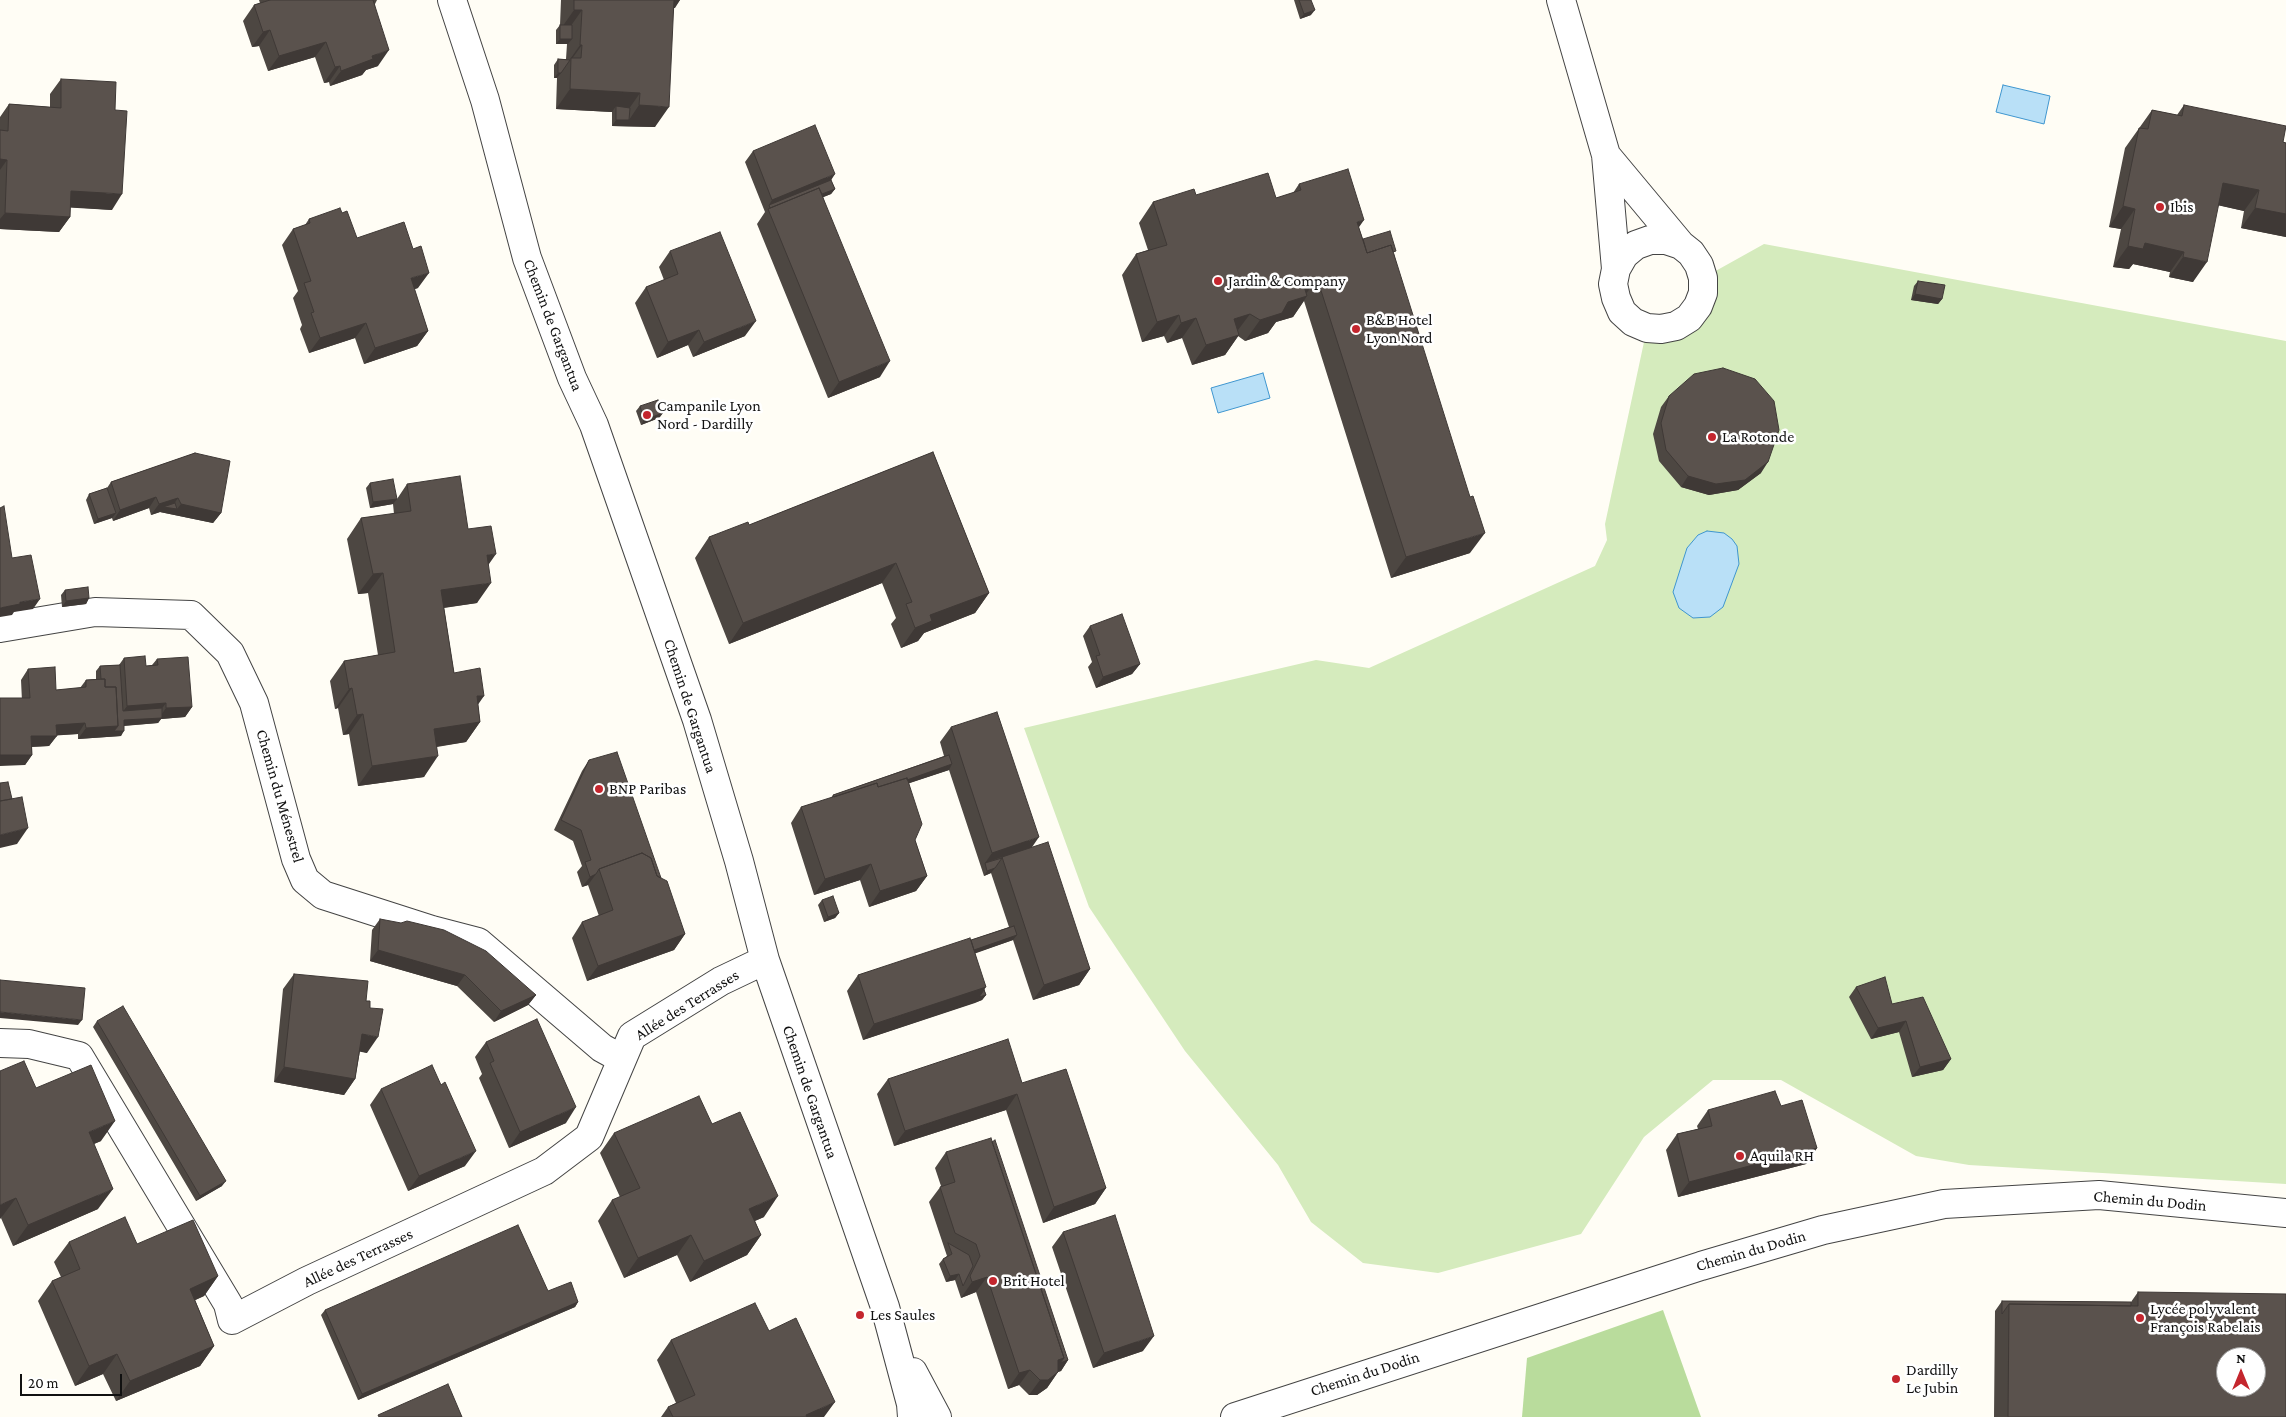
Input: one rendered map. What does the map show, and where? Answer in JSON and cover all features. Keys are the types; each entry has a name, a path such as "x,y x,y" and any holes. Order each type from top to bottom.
{"street":[{"name":"Chemin de Gargantua","path":"452,0 485,100 527,258 572,378 594,425 697,720 740,860 765,960 885,1307 912,1417"},
{"path":"1561,0 1606,155 1616,269 1613,284 1616,298 1622,312 1633,322 1647,328 1662,329 1676,326 1689,318 1698,306 1703,293 1703,278 1699,265 1691,253 1681,245 1606,155"},
{"path":"1616,269 1624,255 1636,245 1650,240 1666,240 1681,245"},
{"name":"Chemin du Ménestrel","path":"0,628 95,612 191,615 230,653 254,703 296,859 305,880 323,895 432,930 478,942 602,1048 622,1059"},
{"name":"Allée des Terrasses","path":"0,1043 28,1044 79,1056 228,1304 232,1320 307,1281 544,1172 590,1137 632,1036 721,982 765,960"},
{"name":"Chemin du Dodin","path":"1236,1417 1656,1280 1824,1230 1944,1204 2099,1196 2286,1213"},
{"path":"896,1346 918,1380 937,1417"}],"green space":[{"path":"1764,244 2286,341 2286,1184 1969,1165 1916,1156 1781,1080 1713,1080 1644,1137 1581,1234 1438,1273 1363,1263 1311,1222 1278,1165 1185,1051 1089,907 1024,728 1316,660 1369,668 1595,566 1607,540 1605,524 1647,328 1689,318 1703,278"},
{"path":"1663,1310 1701,1417 1522,1417 1527,1358"}],"water":[{"path":"2003,85 2050,96 2044,124 1996,112"},
{"path":"1263,373 1270,398 1218,413 1211,388"},
{"path":"1707,531 1724,533 1732,539 1737,546 1739,564 1723,607 1710,617 1693,618 1679,608 1673,592 1687,548 1698,535"}],"building":[{"path":"270,0 373,0 389,50 372,56 373,59 341,71 340,66 335,67 326,42 279,56 270,30 263,32 254,5"},
{"path":"574,0 674,0 669,107 639,105 640,93 570,89 571,58 581,58 582,45 580,45 582,10 574,10"},
{"path":"1299,0 1311,0 1315,10 1304,14"},
{"path":"560,25 572,25 572,39 560,39"},
{"path":"558,59 570,60 561,73 558,73"},
{"path":"61,79 116,82 115,110 127,111 122,194 71,191 70,217 5,213 7,160 0,159 0,130 8,131 9,104 61,108"},
{"name":"Ibis","path":"2184,105 2286,126 2283,142 2286,143 2286,214 2255,208 2259,190 2223,183 2207,262 2183,257 2184,252 2145,243 2143,249 2128,246 2135,209 2123,206 2139,128 2148,129 2152,110 2182,116"},
{"path":"616,106 630,108 629,120 616,120"},
{"path":"815,125 835,174 772,200 753,151"},
{"path":"1348,169 1364,220 1357,222 1367,253 1391,245 1470,497 1473,496 1485,533 1406,557 1317,278 1303,283 1307,296 1288,302 1282,313 1260,320 1250,314 1234,319 1239,335 1206,345 1196,318 1181,323 1179,315 1157,322 1136,254 1167,245 1153,202 1194,189 1196,195 1268,173 1276,198 1301,190 1299,184"},
{"path":"831,180 835,189 822,194 819,188 770,208 769,205"},
{"path":"819,188 890,361 839,382 768,209"},
{"path":"340,208 342,213 347,211 357,238 404,222 413,249 421,246 429,273 411,278 428,331 375,348 366,323 320,338 311,313 314,312 304,283 311,281 293,229 310,223 309,219"},
{"path":"1390,231 1396,251 1393,252 1391,245 1367,253 1363,239"},
{"path":"720,232 756,321 704,342 699,330 668,342 646,287 678,274 670,251"},
{"path":"1918,281 1945,285 1942,299 1915,294"},
{"name":"La Rotonde","path":"1723,368 1755,379 1774,401 1779,430 1768,462 1745,480 1716,484 1688,476 1666,450 1661,423 1669,396 1694,374"},
{"path":"658,400 663,413 644,420 640,406"},
{"path":"933,452 989,593 930,615 932,621 915,628 906,604 912,602 896,563 743,623 709,537 748,522 749,525"},
{"path":"195,453 230,461 221,513 181,504 178,498 159,504 156,497 120,510 111,482"},
{"path":"460,476 468,529 491,526 496,554 487,555 491,583 441,590 454,673 480,668 484,696 477,696 480,722 434,729 438,756 372,766 363,714 357,715 352,688 349,689 344,661 395,652 383,573 373,574 361,518 411,511 407,484"},
{"path":"393,479 397,499 373,502 370,483"},
{"path":"107,488 116,513 98,519 89,494"},
{"path":"175,503 177,509 163,507"},
{"path":"4,506 12,558 31,555 40,599 0,608 0,508"},
{"path":"88,587 89,598 66,601 65,590"},
{"path":"1122,614 1140,664 1103,677 1096,656 1100,655 1090,626"},
{"path":"145,656 146,666 158,665 157,659 188,657 192,707 166,708 166,703 127,706 124,658"},
{"path":"120,665 123,711 162,708 162,718 124,720 124,731 114,731 118,726 116,687 105,687 105,679 101,679 100,666"},
{"path":"55,667 56,690 86,687 86,680 105,679 105,687 116,687 118,726 86,728 85,723 56,725 57,736 31,736 32,755 0,755 0,698 30,698 28,669"},
{"path":"997,712 1039,837 992,853 951,727"},
{"path":"617,752 661,878 657,876 651,858 642,853 599,869 596,874 590,877 585,862 591,860 581,830 561,820 589,760"},
{"path":"949,755 952,764 907,780 907,778 878,787 877,783 834,797 833,795"},
{"path":"907,778 922,824 915,840 927,876 880,891 871,864 825,879 801,807 877,783 878,787"},
{"path":"8,782 12,799 0,801 0,783"},
{"path":"22,797 28,828 0,835 0,801"},
{"path":"1048,842 1090,969 1044,985 1002,857"},
{"path":"642,853 651,858 657,876 667,881 685,934 598,966 582,922 613,910 599,869"},
{"path":"1002,858 995,868 987,871 985,863"},
{"path":"833,896 839,913 828,917 822,900"},
{"path":"380,919 401,923 407,921 444,930 486,951 536,995 501,1011 465,975 378,950"},
{"path":"1014,926 1017,935 974,950 971,940"},
{"path":"970,938 986,987 874,1024 858,975"},
{"path":"294,974 368,981 366,1001 370,1001 370,1008 383,1009 378,1037 362,1034 355,1079 284,1067"},
{"path":"1885,977 1892,1004 1923,997 1951,1059 1920,1067 1906,1021 1878,1028 1856,987"},
{"path":"0,980 85,988 82,1020 0,1012"},
{"path":"984,990 986,995 979,997"},
{"path":"123,1006 226,1181 200,1196 97,1021"},
{"path":"537,1019 576,1107 520,1132 490,1063 494,1061 486,1042"},
{"path":"1008,1039 1022,1083 1066,1069 1106,1188 1054,1207 1017,1094 905,1131 888,1079"},
{"path":"24,1061 36,1088 91,1065 115,1121 89,1132 113,1189 28,1225 16,1198 0,1205 0,1071"},
{"path":"432,1065 441,1085 445,1082 476,1151 419,1176 381,1089"},
{"path":"1775,1091 1781,1106 1802,1100 1817,1148 1689,1182 1677,1134 1712,1126 1708,1110"},
{"path":"699,1096 712,1124 740,1112 778,1196 749,1209 761,1235 704,1261 691,1235 638,1258 612,1200 640,1188 614,1133"},
{"name":"Brit Hotel","path":"991,1138 1064,1358 1058,1360 1058,1372 1048,1380 1040,1380 1030,1370 1019,1373 987,1277 972,1282 970,1276 980,1256 976,1244 955,1233 940,1187 955,1182 946,1152"},
{"path":"995,1140 1068,1360 1060,1363 1064,1358 992,1142"},
{"path":"1115,1215 1154,1336 1104,1353 1063,1232"},
{"path":"125,1217 137,1244 193,1220 218,1276 190,1289 214,1346 130,1381 117,1354 89,1366 52,1281 80,1269 69,1242"},
{"path":"518,1225 548,1291 571,1282 578,1302 362,1394 325,1310"},
{"path":"948,1243 969,1255 973,1266 963,1286 959,1274 950,1276 943,1259 952,1254"},
{"path":"2138,1292 2286,1294 2286,1417 2008,1417 2009,1304 2138,1306"},
{"path":"2002,1301 2131,1302 2131,1306 2009,1304 2002,1314"},
{"path":"755,1303 769,1331 796,1318 835,1402 806,1415 807,1417 673,1417 668,1407 695,1395 671,1340"},
{"path":"448,1384 462,1417 379,1417 378,1415"}],"place":[{"name":"Ibis","path":"2160,207"},
{"name":"Jardin & Company","path":"1218,281"},
{"name":"B&B Hotel Lyon Nord","path":"1356,329"},
{"name":"Campanile Lyon Nord - Dardilly","path":"647,415"},
{"name":"La Rotonde","path":"1712,437"},
{"name":"BNP Paribas","path":"599,789"},
{"name":"Aquila RH","path":"1740,1156"},
{"name":"Brit Hotel","path":"993,1281"},
{"name":"Les Saules","path":"860,1315"},
{"name":"Lycée polyvalent François Rabelais","path":"2140,1318"},
{"name":"Dardilly Le Jubin","path":"1896,1379"}]}
